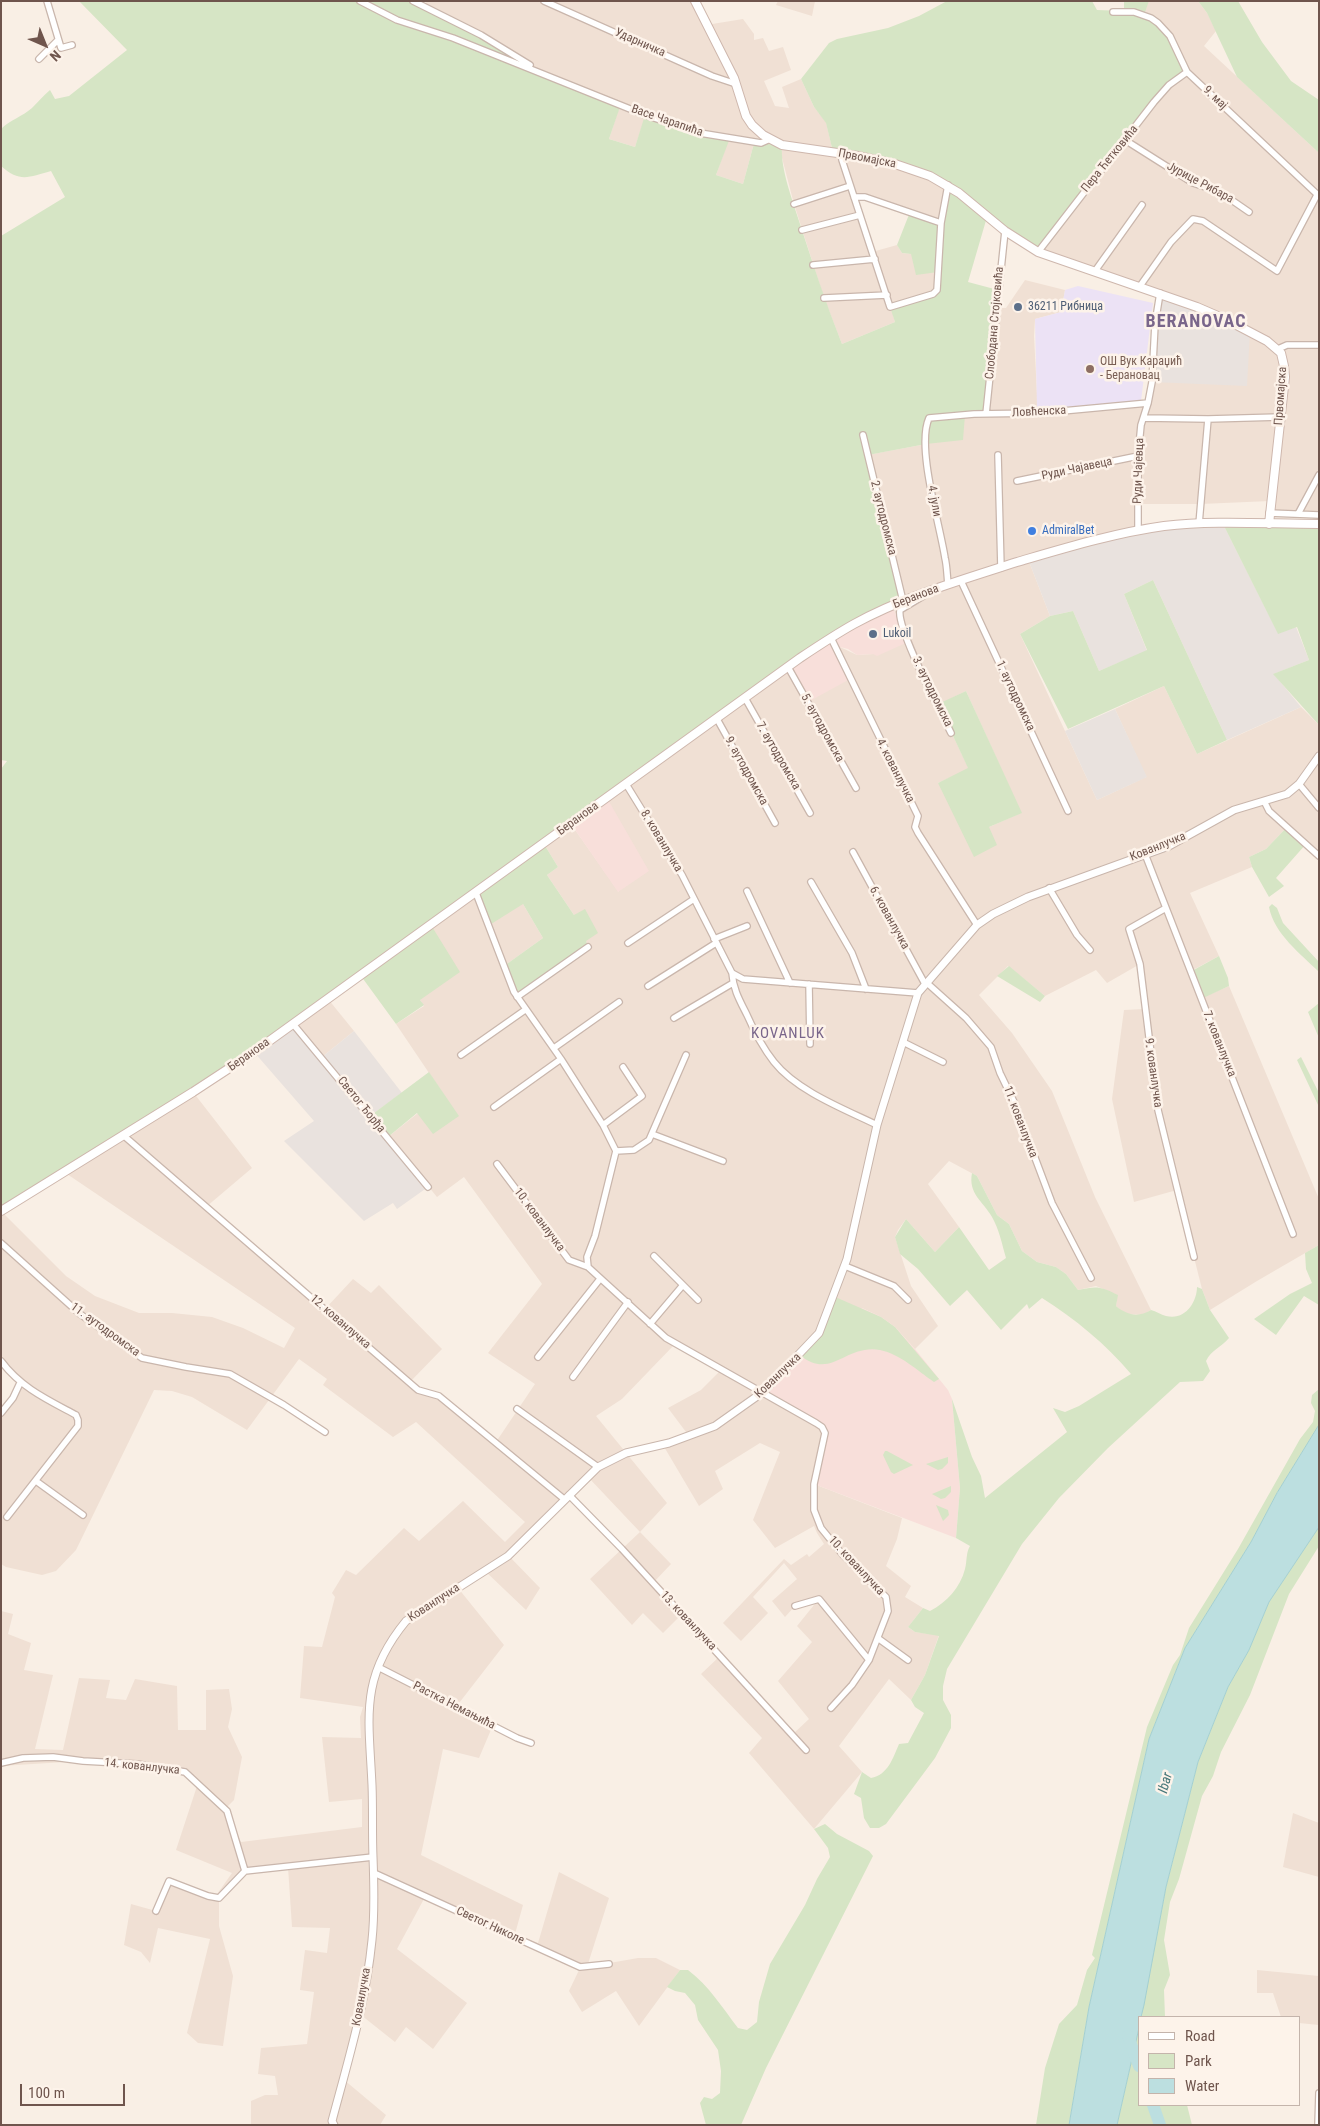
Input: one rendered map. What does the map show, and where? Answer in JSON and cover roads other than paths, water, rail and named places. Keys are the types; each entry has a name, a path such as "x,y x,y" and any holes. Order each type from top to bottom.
{"main road":[{"name":"Првомајска","path":"695,1 736,84 741,104 749,120 757,130 770,139 788,147 841,153 895,164 930,176 948,185 970,201 1004,231 1038,252 1160,293 1227,320 1267,341 1278,349 1283,358 1285,376 1269,524"},
{"name":"Беранова","path":"1,1211 220,1075 476,893 788,667 856,623 903,601 944,586 1091,541 1138,530 1199,524 1319,524"}],"street":[{"path":"47,1 61,48 72,45"},
{"path":"360,1 397,20 453,38 544,74"},
{"path":"413,1 426,4 544,74"},
{"name":"Ударничка","path":"544,1 712,76 736,84"},
{"name":"9. мај","path":"1113,12 1134,12 1151,18 1158,24 1170,36 1187,72 1318,196"},
{"path":"39,59 58,40"},
{"name":"Пера Ћетковића","path":"1038,252 1169,85 1187,72"},
{"name":"Васе Чарапића","path":"544,74 645,115 700,133 761,143 770,139"},
{"name":"Јурице Рибара","path":"1124,140 1193,183 1220,192 1249,212"},
{"path":"841,153 890,307 933,294 937,290 941,222 948,185"},
{"path":"794,204 850,186"},
{"path":"1140,286 1184,227 1190,220 1196,219 1202,221 1277,271 1318,196"},
{"path":"854,197 866,197 941,222"},
{"path":"1096,271 1142,205"},
{"path":"802,230 860,214"},
{"name":"Слободана Стојковића","path":"986,414 1004,231"},
{"path":"813,265 874,259"},
{"name":"Руди Чајевца","path":"1138,530 1138,456 1141,424 1148,405 1152,382 1155,324 1160,293"},
{"path":"824,298 886,295"},
{"path":"1278,349 1287,345 1319,345"},
{"path":"1148,405 1157,418"},
{"name":"Ловћенска","path":"929,418 1041,413 1148,405"},
{"path":"1144,418 1280,417"},
{"name":"4. јули","path":"929,418 925,431 928,465 933,505 945,558 944,586"},
{"path":"1199,524 1208,419"},
{"name":"2. аутодромска","path":"863,435 903,601"},
{"path":"998,455 1001,568"},
{"name":"Руди Чајавеца","path":"1017,481 1138,456"},
{"path":"1298,514 1319,475"},
{"path":"1269,513 1319,515"},
{"name":"1. аутодромска","path":"961,581 1068,810"},
{"name":"3. аутодромска","path":"944,586 900,610 899,618 908,642 952,733"},
{"name":"4. кованлучка","path":"831,638 918,816 915,827 918,833 977,925"},
{"name":"5. аутодромска","path":"788,667 856,788"},
{"name":"7. аутодромска","path":"745,698 810,813"},
{"name":"9. аутодромска","path":"717,719 775,823"},
{"name":"Кованлучка","path":"334,2125 332,2121 360,2015 372,1940 374,1873 368,1715 371,1690 384,1650 406,1621 508,1556 598,1467 626,1453 669,1443 715,1426 763,1392 819,1333 845,1266 877,1125 918,993 977,925 993,914 1049,888 1169,846 1234,810 1288,794 1299,784 1319,756"},
{"name":"8. кованлучка","path":"626,784 694,899 732,973"},
{"path":"1299,784 1319,808"},
{"path":"1264,801 1269,812 1319,856"},
{"name":"6. кованлучка","path":"854,852 926,983"},
{"name":"7. кованлучка","path":"1145,854 1293,1234"},
{"path":"811,882 852,953 866,989"},
{"path":"1049,888 1077,935 1090,950"},
{"path":"747,891 790,983"},
{"path":"476,893 517,997 554,1048 603,1125 616,1151 595,1236 587,1257 588,1267"},
{"path":"628,943 694,899"},
{"name":"9. кованлучка","path":"1166,908 1129,929 1140,964 1158,1110 1194,1258"},
{"path":"648,986 715,941 747,926"},
{"path":"517,997 588,947"},
{"path":"732,973 743,980 918,993"},
{"path":"732,973 733,983 751,1023 774,1062 794,1081 826,1100 877,1125"},
{"path":"674,1018 733,983"},
{"name":"11. кованлучка","path":"926,983 966,1018 991,1047 1052,1203 1091,1278"},
{"path":"809,984 810,1044"},
{"path":"554,1048 619,1002"},
{"path":"461,1055 525,1010"},
{"name":"Светог Ђорђа","path":"293,1024 428,1187"},
{"path":"903,1042 943,1062"},
{"path":"616,1151 634,1150 649,1140 686,1056"},
{"path":"494,1107 561,1059"},
{"path":"603,1125 642,1096 623,1067"},
{"path":"652,1134 722,1161"},
{"name":"12. кованлучка","path":"123,1135 418,1390 439,1396 566,1497"},
{"name":"10. кованлучка","path":"497,1164 569,1260 588,1267 650,1324 675,1344 822,1427 825,1433 814,1484 814,1510 822,1528 843,1555 886,1597 888,1611 869,1660 852,1685 831,1708"},
{"name":"11. аутодромска","path":"1,1243 80,1314 142,1358 230,1374 284,1405 325,1432"},
{"path":"654,1256 698,1300"},
{"path":"845,1266 894,1286 908,1300"},
{"path":"538,1357 600,1279"},
{"path":"650,1324 683,1285"},
{"path":"573,1377 628,1302"},
{"path":"1,1361 20,1383 39,1396 76,1415 78,1420 78,1426 7,1517"},
{"path":"1,1413 13,1398 20,1383"},
{"path":"518,1409 598,1467"},
{"path":"36,1481 83,1515"},
{"name":"13. кованлучка","path":"566,1497 622,1549 806,1750"},
{"path":"795,1606 819,1599 869,1660"},
{"path":"878,1640 908,1660"},
{"name":"Растка Немањића","path":"378,1667 517,1738 531,1743"},
{"name":"14. кованлучка","path":"1,1763 23,1758 53,1757 137,1764 185,1772 227,1811 245,1871"},
{"path":"156,1911 169,1881 208,1896 219,1898 245,1871 373,1857"},
{"name":"Светог Николе","path":"374,1873 580,1967 609,1964"},
{"path":"1318,2125 1319,2093"}],"water":[{"name":"Ibar","path":"1319,1425 1319,1527 1269,1602 1249,1650 1228,1687 1198,1762 1166,1887 1144,2005 1141,2016 1138,2016 1138,2032 1117,2125 1069,2125 1089,2007 1149,1739 1185,1648 1251,1542 1277,1493"}],"waterway":[{"path":"1128,2036 1138,2063"},
{"path":"1153,2106 1160,2125"}],"place":[{"name":"36211 Рибница","path":"1018,307"},
{"name":"ОШ Вук Караџић - Берановац","path":"1090,369"},
{"name":"AdmiralBet","path":"1032,531"},
{"name":"Lukoil","path":"873,634"}],"district":[{"name":"BERANOVAC","path":"1196,322"},
{"name":"KOVANLUK","path":"788,1034"}]}
